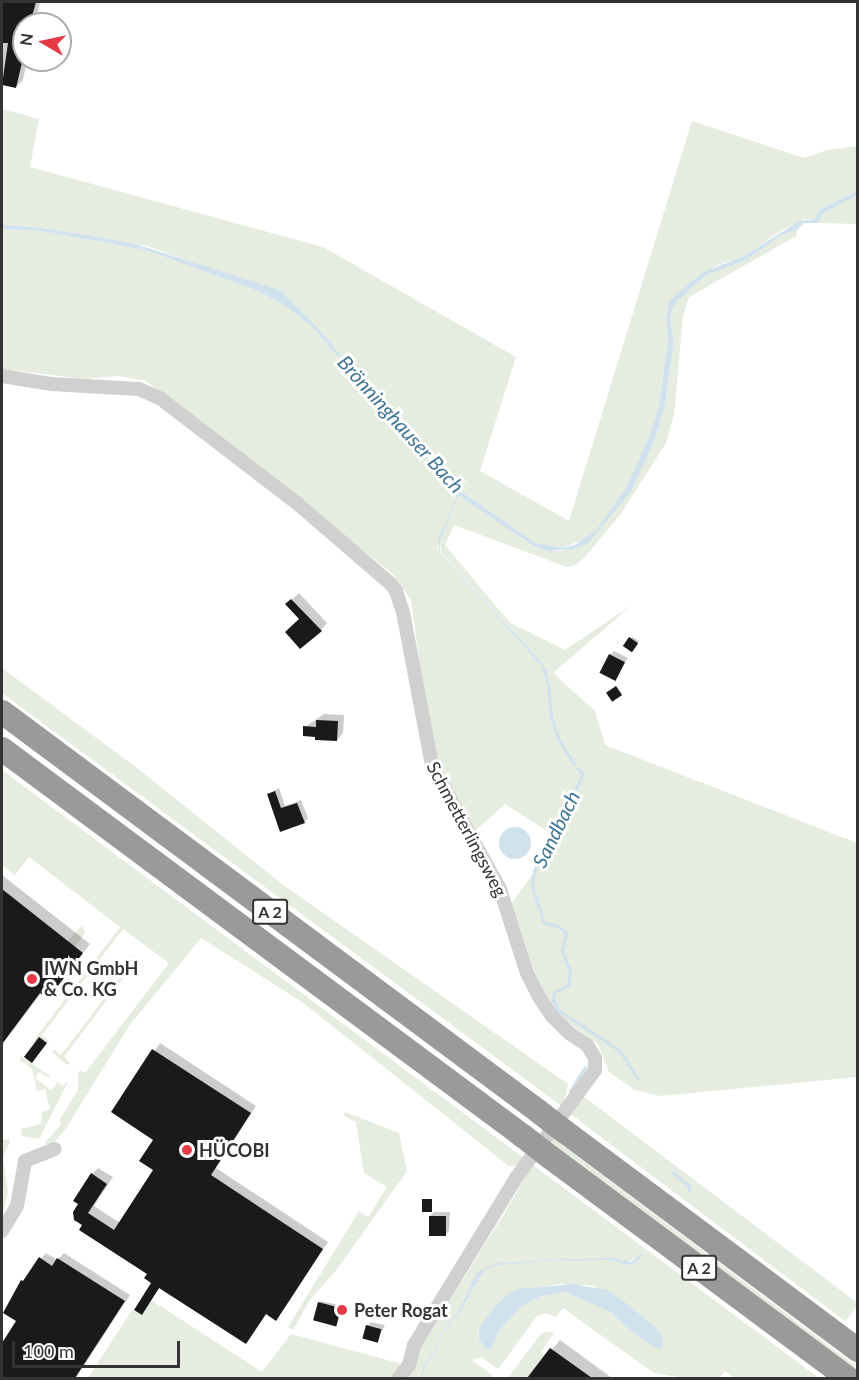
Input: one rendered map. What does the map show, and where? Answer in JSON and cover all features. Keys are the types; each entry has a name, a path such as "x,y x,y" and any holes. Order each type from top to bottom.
{"highway":[{"name":"A 2","path":"2,712 858,1350"},
{"name":"A 2","path":"2,749 848,1378"}],"street":[{"name":"Schmetterlingsweg","path":"2,376 51,384 139,389 161,399 299,505 391,584 396,591 403,612 417,701 432,766 500,889 527,973 539,997 552,1016 569,1033 587,1046 595,1058 595,1070 516,1178 414,1345 409,1365 399,1378"},
{"path":"2,1231 17,1206 25,1161 55,1149"}],"shaded area":[{"path":"2,109 39,119 30,167 323,247 516,357 480,471 569,521 692,121 804,158 828,150 857,146 857,191 819,210 815,219 804,219 782,230 744,256 715,266 669,301 666,318 668,341 659,405 649,437 626,488 596,530 586,539 561,548 548,547 536,543 459,490 312,322 280,290 235,278 147,246 43,228 2,225"},
{"path":"857,195 857,224 818,223 821,214"},
{"path":"2,229 42,231 146,250 261,292 291,310 312,327 455,491 456,498 437,548 439,553 541,665 549,686 543,664 441,553 440,541 458,494 534,546 546,551 561,551 588,542 631,492 655,439 665,405 674,340 670,318 675,303 705,276 746,260 783,234 797,230 796,236 689,297 683,316 674,415 666,443 620,515 585,557 576,565 567,567 454,525 445,545 510,623 565,650 632,605 553,673 595,711 605,745 857,843 857,1077 660,1096 635,1090 609,1072 598,1044 559,1016 548,999 533,968 512,903 558,838 505,804 474,832 440,769 423,687 411,600 393,574 146,381 118,376 85,379 2,369"},
{"path":"2,668 141,771 283,885 568,1084 563,1107 2,693"},
{"path":"2,770 525,1159 516,1166 509,1166 302,1002 201,938 129,1026 65,1130 51,1146 45,1143 61,1124 60,1119 78,1090 80,1070 85,1073 169,963 123,929 42,1035 49,1041 47,1043 39,1038 31,1044 120,927 29,857 15,875 2,865"},
{"path":"82,925 85,933 75,947 67,942"},
{"path":"128,952 145,964 137,960 64,1057 70,1063 67,1065 52,1052 54,1050 61,1055 135,958"},
{"path":"21,1056 50,1076 49,1078 39,1072 35,1078 51,1090 57,1084 56,1081 63,1086 69,1080 39,1139 22,1136 21,1129 41,1124 42,1112 50,1109 45,1089 37,1091 32,1069 20,1060"},
{"path":"583,1096 858,1303 845,1321 570,1114"},
{"path":"345,1112 399,1133 407,1171 335,1272 310,1300 293,1330 288,1327 359,1211 368,1217 387,1187 364,1173 356,1122 344,1116"},
{"path":"2,1137 4,1140 9,1139 10,1142 3,1157 8,1192 3,1215"},
{"path":"553,1138 856,1366 852,1371 549,1143"},
{"path":"530,1163 819,1378 735,1378 725,1371 719,1378 684,1378 654,1373 563,1308 556,1317 546,1313 537,1316 498,1369 481,1357 472,1360 493,1376 491,1378 422,1378 426,1364 435,1352 439,1337 458,1315 484,1270 500,1265 560,1260 612,1260 627,1265 634,1263 639,1255 627,1263 612,1258 560,1259 500,1263 477,1273 457,1314 438,1336 434,1351 424,1364 420,1378 88,1378 132,1310 142,1315 151,1300 262,1372 291,1334 402,1364 401,1372 427,1337 525,1178","holes":["558,1284 588,1285 607,1291 647,1320 625,1326 611,1312 588,1300 565,1292 554,1293 541,1296 521,1307 501,1328 490,1350 486,1349 479,1340 478,1332 495,1306 541,1287"]},
{"path":"546,1331 554,1333 541,1352 544,1355 527,1378 508,1378 540,1335"}],"water":[{"name":"Brönninghauser Bach","path":"857,191 857,195 822,214 818,223 804,223 797,230 783,234 746,260 705,276 675,303 670,318 674,340 665,405 655,439 631,492 588,543 575,549 547,551 534,546 458,495 440,541 440,553 543,664 548,675 548,686 541,665 439,553 438,540 456,498 455,491 312,327 291,310 261,292 146,250 42,231 2,229 2,225 43,228 132,243 280,290 312,322 459,490 536,543 561,548 575,545 596,530 626,488 649,437 659,405 668,341 666,318 669,301 703,272 744,256 799,221 815,219 819,210"},
{"path":"515,827 526,832 531,843 526,854 515,859 504,854 499,843 504,832"},
{"path":"612,1258 634,1263 627,1265 612,1260 560,1260 500,1265 484,1270 458,1315 439,1337 435,1352 420,1378 424,1364 434,1351 438,1336 457,1314 477,1273 483,1269 500,1263 560,1259"},
{"path":"573,1284 607,1290 630,1306 658,1330 663,1339 660,1349 625,1326 611,1312 565,1292 541,1296 521,1307 501,1328 490,1350 486,1349 479,1340 479,1329 495,1306 510,1293 518,1289"}],"building":[{"path":"2,2 36,2 33,12 12,12 12,72 20,72 16,88 2,85 8,43 2,43"},
{"path":"291,599 322,631 300,649 285,632 299,619 285,604"},
{"path":"629,637 638,643 632,652 623,646"},
{"path":"609,654 625,662 616,681 599,673"},
{"path":"616,686 622,695 612,702 606,693"},
{"path":"316,720 338,721 337,741 315,740 315,737 303,736 303,726 316,727"},
{"path":"275,791 281,808 297,803 305,823 280,832 267,794"},
{"name":"IWN GmbH & Co. KG","path":"2,889 83,953 48,999 40,993 2,1044"},
{"path":"39,1037 47,1043 32,1063 24,1057"},
{"path":"152,1049 251,1113 211,1175 323,1249 276,1321 266,1314 246,1344 159,1288 142,1315 134,1310 151,1283 144,1278 147,1274 79,1230 82,1225 74,1220 73,1212 78,1204 73,1201 91,1173 107,1184 88,1213 114,1230 153,1170 139,1161 153,1140 111,1112"},
{"path":"422,1199 432,1199 432,1212 422,1212"},
{"path":"429,1216 446,1216 446,1236 429,1236"},
{"path":"39,1257 52,1266 57,1258 125,1301 75,1378 2,1378 2,1343 16,1321 3,1313 21,1280 23,1281"},
{"path":"318,1302 341,1308 336,1327 313,1320"},
{"path":"366,1325 381,1329 378,1343 362,1339"},
{"path":"550,1348 592,1378 527,1378"}],"waterway":[{"name":"Sandbach","path":"548,684 551,717 559,740 574,764"},
{"name":"Sandbach","path":"577,768 583,774 534,871 532,886 544,923 558,926 566,933 562,950 570,972 568,985 554,992 553,1000 558,1010 620,1051 638,1079"},
{"path":"570,1091 585,1067"},
{"name":"Sandbach","path":"672,1172 689,1186 689,1190"},
{"name":"Sandbach","path":"631,1263 640,1255"}],"place":[{"name":"IWN GmbH & Co. KG","path":"32,979"},
{"name":"HÜCOBI","path":"187,1150"},
{"name":"Peter Rogat","path":"342,1310"}]}
